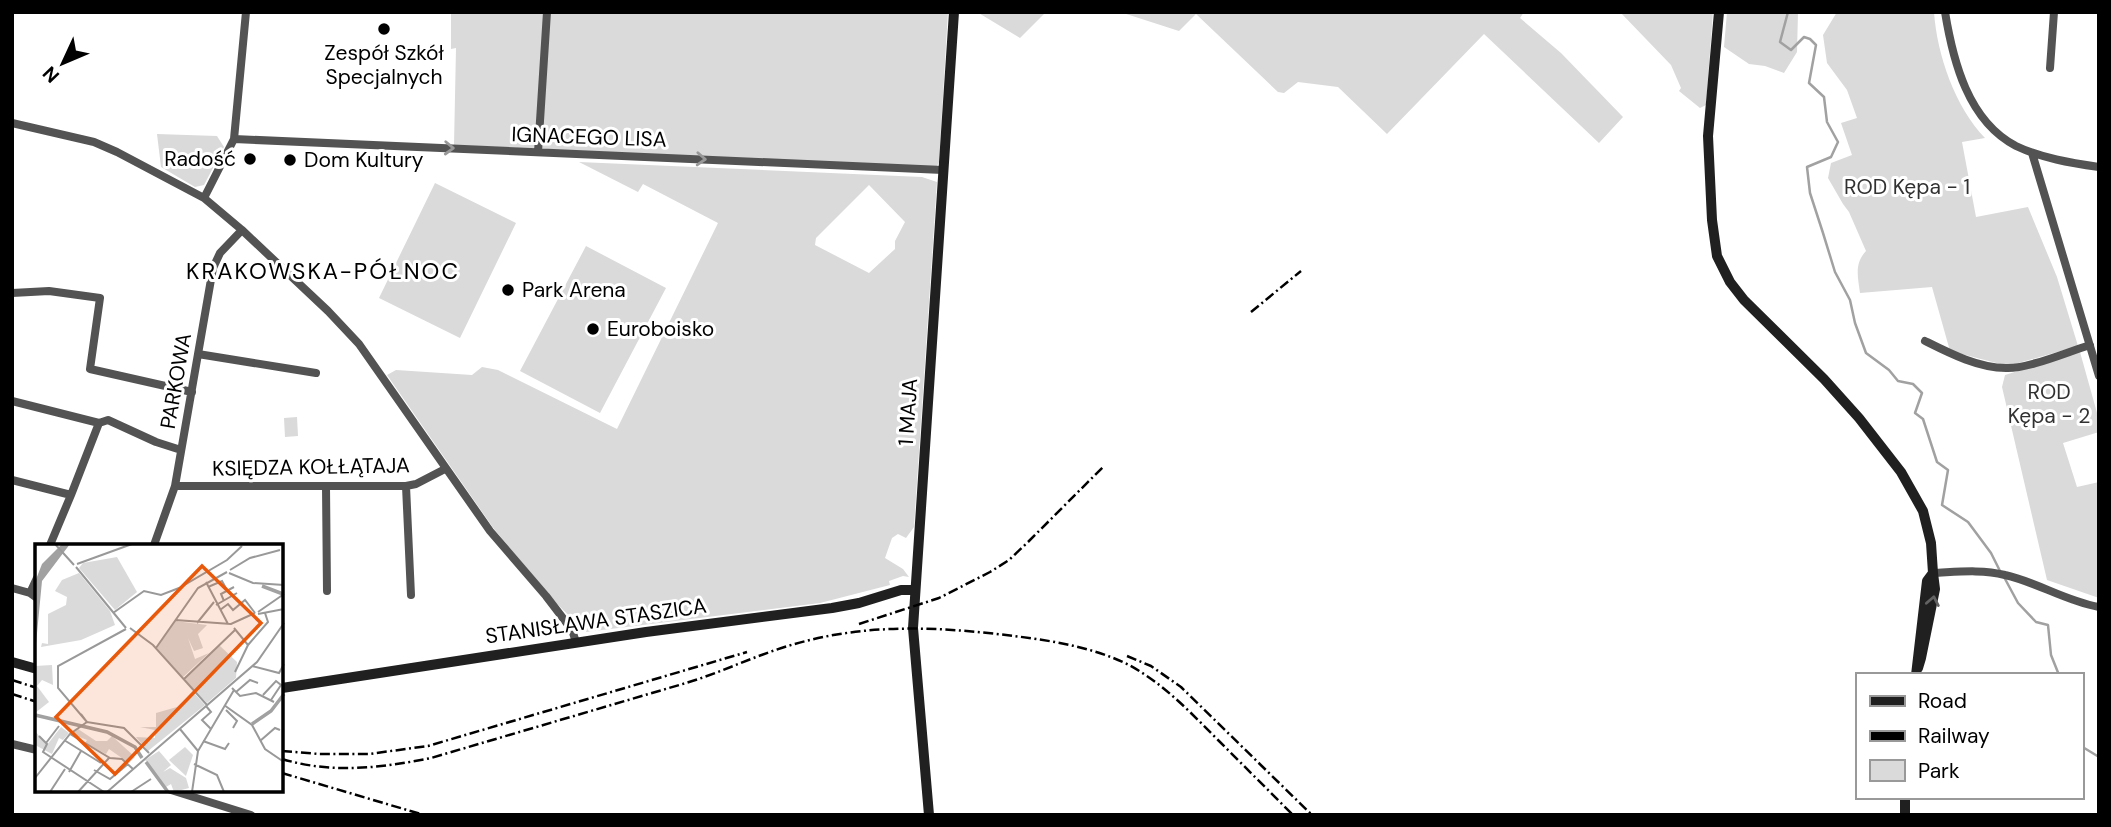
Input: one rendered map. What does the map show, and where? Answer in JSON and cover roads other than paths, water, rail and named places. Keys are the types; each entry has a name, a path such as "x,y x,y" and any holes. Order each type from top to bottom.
{"street":[{"path":"204,198 234,139 246,12"},
{"path":"538,152 547,12"},
{"name":"1 MAJA","path":"929,815 913,628 954,12"},
{"path":"1718,12 1708,136 1712,220 1717,256 1730,282 1744,300 1824,379 1859,418 1896,464 1923,510 1931,543 1935,589 1917,671"},
{"path":"1945,12 1953,54 1966,90 1985,120 2006,140 2032,153 2099,167"},
{"path":"2050,68 2054,12"},
{"path":"12,123 108,147 204,198 242,230 359,344 490,531 546,596 572,630 576,642"},
{"name":"IGNACEGO LISA","path":"234,139 943,170"},
{"path":"2032,153 2099,376"},
{"name":"PARKOWA","path":"153,544 175,486 213,268 220,254 242,230"},
{"path":"12,293 49,291 100,298 90,369 192,392"},
{"path":"1925,341 1972,362 2004,369 2090,345"},
{"path":"198,354 316,373"},
{"path":"12,401 99,423 108,420 156,442 181,450"},
{"path":"50,544 99,423"},
{"name":"KSIĘDZA KOŁŁĄTAJA","path":"175,486 406,486 416,484 445,469"},
{"path":"12,480 71,495"},
{"path":"406,486 411,595"},
{"path":"326,487 327,591"},
{"path":"1933,573 1978,571 2007,575 2070,600 2099,607"},
{"path":"12,588 34,596"},
{"name":"STANISŁAWA STASZICA","path":"284,688 576,642 832,608 901,590 915,590"},
{"path":"12,662 35,668"},
{"path":"12,744 35,750"},
{"path":"177,792 251,815"}],"waterway":[{"path":"1788,12 1780,42 1791,50 1804,37 1816,45 1809,83 1824,97 1827,122 1838,142 1831,157 1807,167 1810,193 1835,272 1850,300 1866,353 1889,370 1898,381 1913,384 1922,393 1915,413 1923,419 1937,462 1948,470 1942,505 1968,522 1991,553 2000,571"},
{"path":"2004,577 2018,603 2036,622 2048,625 2051,655 2058,673"},
{"path":"2083,747 2099,757"}],"railway":[{"path":"1251,312 1301,271"},
{"path":"859,624 939,598 1009,560 1103,467"},
{"path":"284,760 319,767 356,768 431,758 686,683 806,641 881,630 956,630 1069,645 1100,653 1129,665 1176,699 1293,815"},
{"path":"284,751 369,754 428,746 747,652"},
{"path":"1127,656 1151,666 1181,687 1312,815"},
{"path":"12,680 35,687"},
{"path":"12,694 35,701"},
{"path":"284,774 424,815"}],"place":[{"name":"Zespół Szkół Specjalnych","path":"384,29"},
{"name":"Radość","path":"250,159"},
{"name":"Dom Kultury","path":"290,160"},
{"name":"Park Arena","path":"508,290"},
{"name":"Euroboisko","path":"593,329"}],"district":[{"name":"KRAKOWSKA-PÓŁNOC","path":"323,271"}],"park label":[{"name":"ROD Kępa - 1","path":"1907,187"},
{"name":"ROD Kępa - 2","path":"2049,404"}]}
